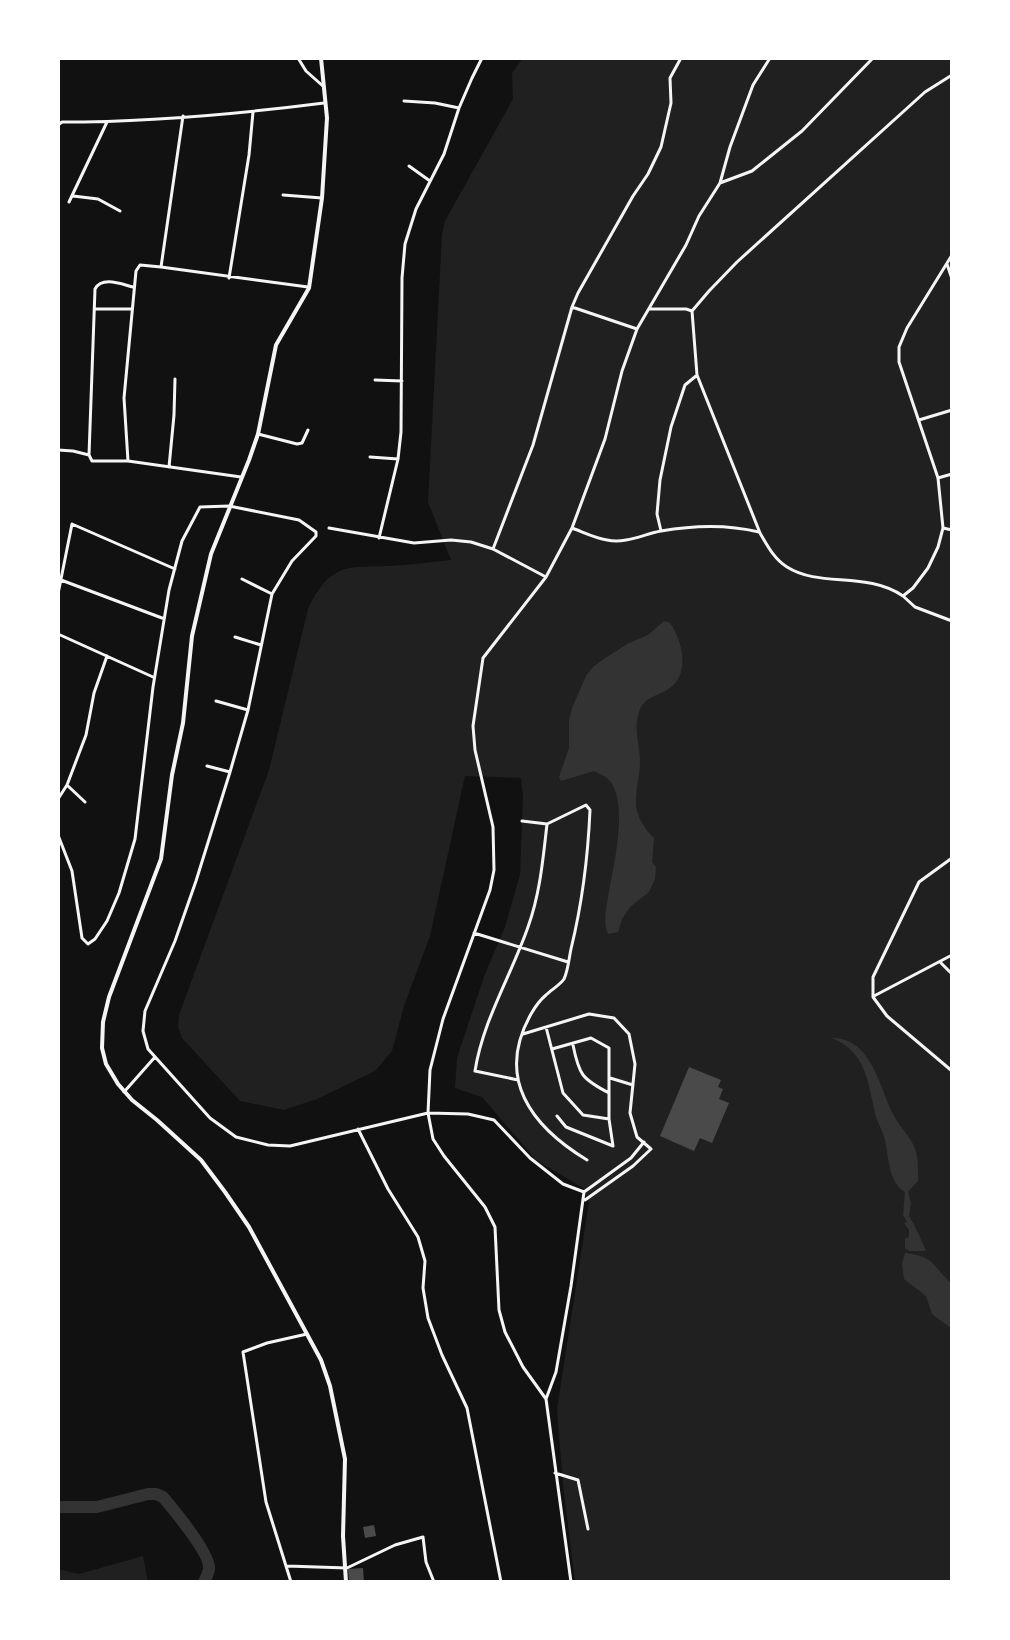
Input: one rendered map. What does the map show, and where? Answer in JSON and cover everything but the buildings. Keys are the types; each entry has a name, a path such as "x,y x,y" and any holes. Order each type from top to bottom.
{"street":[{"path":"298,58 306,71 324,87"},
{"path":"321,58 327,118 322,198 309,288 276,345 258,434 211,554 192,636 183,723 172,775 161,859 105,1010 102,1036 104,1057 124,1092 201,1160 249,1227 321,1360 330,1386 345,1459 343,1536 346,1582"},
{"path":"379,538 398,459 401,432 405,244 416,209 444,154 459,108 482,58"},
{"path":"493,549 533,445 572,307 661,147 671,103 670,78 681,58"},
{"path":"546,1399 523,1367 505,1332 499,1310 495,1227 485,1207 433,1139 428,1113 430,1070 443,1019 490,890 494,870 493,827 475,750 473,726 483,658 546,577 572,528 605,439 622,371 637,329 720,183 753,85 770,58"},
{"path":"720,183 752,171 802,131 873,58"},
{"path":"952,75 925,92 737,262 692,311 697,375 760,533 772,554 786,567 805,575 884,585 915,607 952,621"},
{"path":"404,101 459,108"},
{"path":"58,125 62,122 253,112 326,103"},
{"path":"229,278 253,112"},
{"path":"161,267 183,116"},
{"path":"69,202 107,122"},
{"path":"409,166 430,181"},
{"path":"283,195 322,198"},
{"path":"73,196 98,199 120,211"},
{"path":"903,596 928,568 943,528 938,478 899,362 899,347 907,328 952,255"},
{"path":"947,263 952,279"},
{"path":"128,461 124,398 137,267 161,267 309,288"},
{"path":"134,287 101,282 95,289 89,459 128,461 241,477"},
{"path":"572,307 637,329"},
{"path":"94,309 132,309"},
{"path":"649,309 692,311"},
{"path":"661,531 657,514 660,480 671,427 685,385 697,375"},
{"path":"169,467 175,379"},
{"path":"375,380 402,381"},
{"path":"919,420 952,410"},
{"path":"258,434 297,444 302,443 308,430"},
{"path":"58,450 89,455"},
{"path":"370,457 398,459"},
{"path":"938,478 952,474"},
{"path":"58,835 72,871 82,938 88,944 107,921 135,839 154,678 182,541 200,507 229,506 299,520 316,532 316,536 292,561 272,594 248,710 230,772 175,941 145,1011 143,1031 148,1049 210,1118 236,1137 268,1145 290,1146 428,1113 468,1114 494,1120 530,1158 563,1184 584,1192"},
{"path":"58,594 72,524 175,569"},
{"path":"572,528 608,541 707,525 760,533"},
{"path":"329,528 414,543 471,542 493,549 546,577"},
{"path":"943,528 952,530"},
{"path":"242,579 272,594"},
{"path":"61,580 164,619"},
{"path":"58,634 154,678"},
{"path":"235,637 261,645"},
{"path":"58,799 67,785 86,735 94,693 107,656"},
{"path":"216,701 248,710"},
{"path":"207,766 230,772"},
{"path":"67,785 85,802"},
{"path":"522,821 547,824 586,805 590,810 579,918 564,979 542,998 531,1015 515,1057 518,1080 535,1116 546,1130 587,1160"},
{"path":"518,1080 475,1071 486,1027 520,948 539,890 547,824"},
{"path":"952,858 919,882 873,977 873,997 887,1016 952,1071"},
{"path":"474,933 568,962"},
{"path":"873,997 952,955"},
{"path":"940,961 952,974"},
{"path":"523,1034 589,1014 614,1018 629,1034 635,1064 630,1113 637,1137 651,1149 633,1166 585,1200"},
{"path":"546,1027 563,1093 583,1115 609,1119"},
{"path":"552,1049 591,1038 609,1048 609,1119 613,1146 566,1127 557,1116"},
{"path":"573,1043 577,1063 586,1082 609,1093"},
{"path":"124,1092 155,1057"},
{"path":"608,1078 633,1085"},
{"path":"358,1129 388,1189 418,1237 425,1261 423,1288 428,1318 467,1408 501,1582"},
{"path":"584,1192 631,1158 644,1142"},
{"path":"571,1582 546,1399 556,1372 584,1192"},
{"path":"291,1582 266,1502 243,1352 307,1334"},
{"path":"555,1473 578,1480 588,1529"},
{"path":"287,1566 347,1568 395,1545 423,1537 426,1562 434,1582"}],"shaded area":[{"path":"523,58 952,58 952,1582 575,1582 557,1409 589,1202 583,1188 536,1160 482,1097 455,1088 457,1058 485,974 505,927 520,875 521,778 465,776 430,936 404,1006 392,1051 375,1071 317,1099 284,1110 240,1101 182,1038 178,1027 179,1015 269,770 308,609 316,594 331,576 349,568 451,560 428,502 442,234 445,221 513,99 512,73"},
{"path":"664,621 675,630 681,648 682,667 675,684 644,703 637,725 640,762 636,806 642,824 654,838 652,862 656,867 655,879 649,892 630,907 618,932 608,934 605,916 619,821 616,792 605,776 594,771 561,781 559,777 569,748 569,721 572,708 592,668 629,643 648,635"},
{"path":"831,1038 855,1045 864,1054 894,1116 913,1144 918,1181 908,1192 911,1203 909,1216 926,1251 905,1248 909,1230 903,1215 905,1192 892,1176 868,1081 852,1051"},
{"path":"905,1253 915,1254 933,1263 952,1284 952,1329 932,1314 926,1296 904,1279 902,1264"},
{"path":"143,1556 148,1582 58,1582 58,1569 79,1574"}],"waterway":[{"path":"58,1507 97,1507 148,1494 163,1497 204,1553 209,1569 204,1582"}]}
